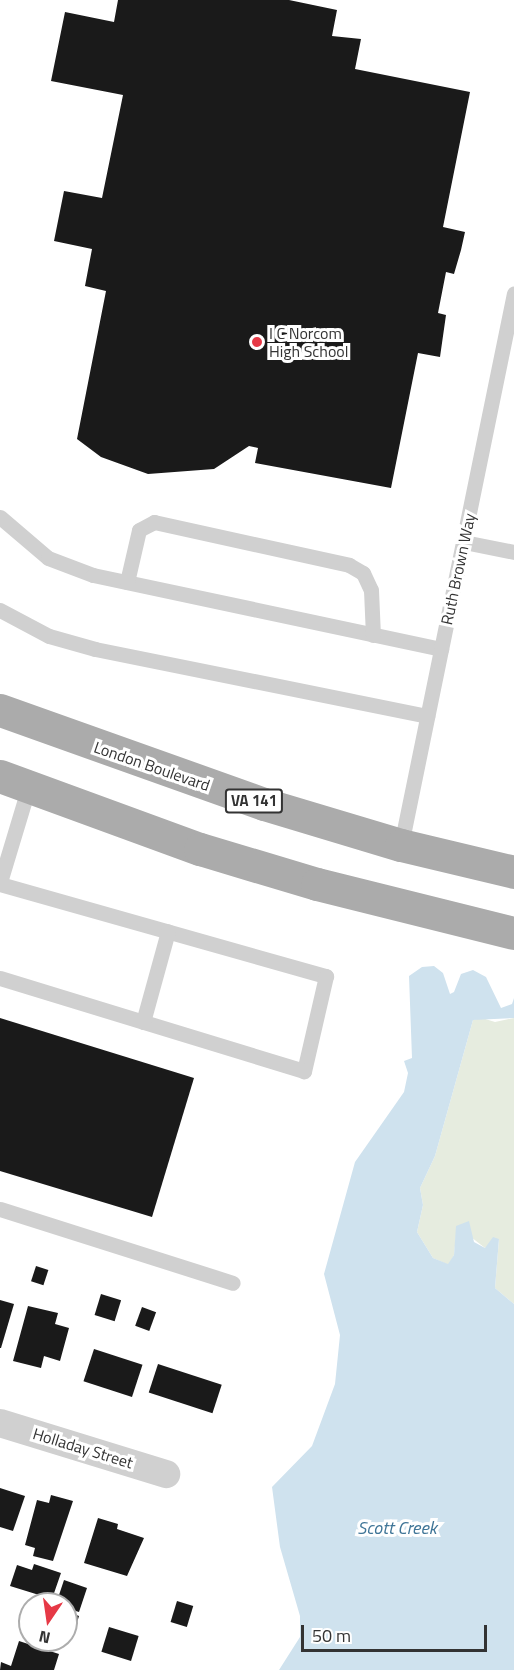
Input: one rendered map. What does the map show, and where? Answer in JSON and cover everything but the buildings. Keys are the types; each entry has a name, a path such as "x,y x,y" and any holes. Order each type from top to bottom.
{"main road":[{"name":"London Boulevard","path":"0,710 166,771 401,845 514,872"},
{"path":"14,781 200,849 339,889 514,933"}],"street":[{"name":"Holladay Street","path":"0,1423 166,1474"}],"lane":[{"name":"Ruth Brown Way","path":"401,845 514,293"},
{"path":"0,517 48,558 93,575 441,649"},
{"path":"127,582 139,530 154,522 349,564 363,573 370,590 374,635"},
{"path":"464,542 514,552"},
{"path":"0,610 49,636 95,649 427,716"},
{"path":"0,978 304,1071 326,976 0,883 14,781"},
{"path":"143,1022 168,931"},
{"path":"0,1209 233,1283"}],"shaded area":[{"path":"482,1018 495,1022 514,1018 514,1304 495,1288 499,1239 485,1248 457,1226 454,1255 449,1265 433,1258 417,1232 423,1205 420,1188 435,1156 473,1020"}],"water":[{"name":"Scott Creek","path":"434,966 443,973 450,994 454,992 461,974 473,970 486,977 501,1008 512,1004 514,998 514,1018 473,1020 435,1156 420,1188 423,1205 417,1232 433,1258 448,1264 454,1255 456,1226 469,1221 474,1242 485,1248 493,1237 499,1239 495,1288 514,1304 514,1670 279,1670 300,1637 300,1616 280,1547 272,1487 312,1446 335,1384 340,1335 324,1274 355,1162 404,1092 408,1073 404,1061 412,1058 409,976 422,967"}],"place":[{"name":"I C Norcom High School","path":"257,342"}]}
